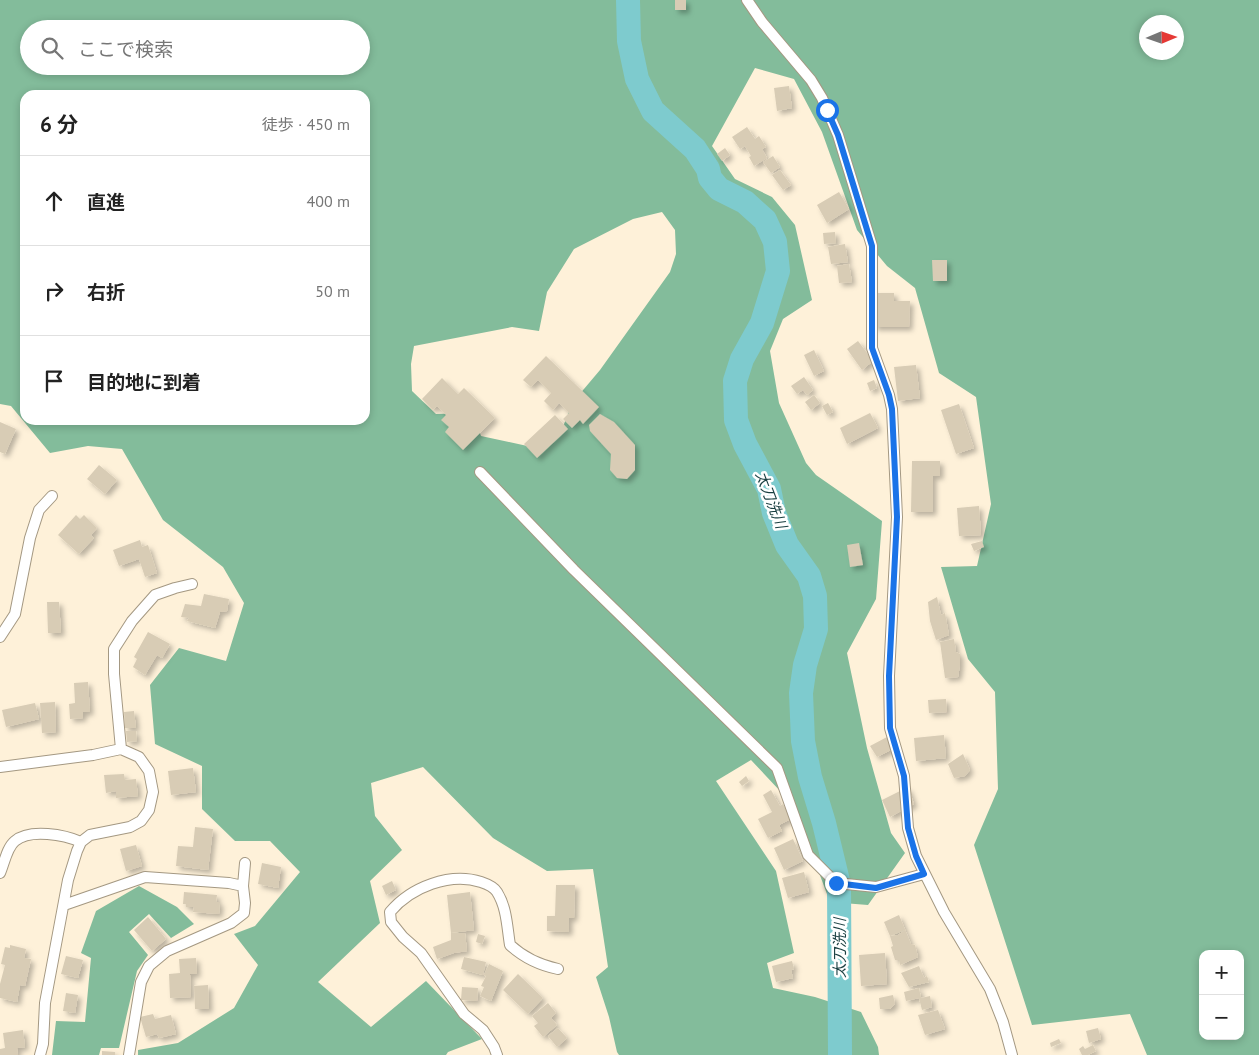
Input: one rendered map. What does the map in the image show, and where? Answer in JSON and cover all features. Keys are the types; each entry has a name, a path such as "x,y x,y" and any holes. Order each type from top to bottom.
{"street":[{"path":"747,0 762,22 811,80 822,98 838,135 872,246 872,348 889,395 892,409 897,517 889,676 890,728 904,776 908,828 916,856 944,912 990,989 1003,1022 1012,1055"},
{"path":"480,472 574,570 777,768 808,855 836,883 876,888 924,874"},
{"path":"0,638 15,614 30,538 39,510 52,496"},
{"path":"121,749 114,674 114,649 132,621 155,595 192,584"},
{"path":"0,767 93,755 121,749 139,758 149,770 153,792 149,810 141,821 130,827 90,836 81,842 72,866 45,1003 43,1044 40,1055"},
{"path":"0,873 14,841 21,837 38,834 56,834 81,842"},
{"path":"129,1055 141,982 149,966 167,951 231,922 244,913 243,886 245,863"},
{"path":"64,905 145,877 229,883 243,886"},
{"path":"497,1055 494,1046 483,1030 464,1014 421,953 402,937 391,922 390,912 399,901 437,882 459,879 476,880 489,885 497,891 503,906 510,945 530,960 558,969"}],"green space":[{"path":"0,0 1259,0 1259,1055 1147,1055 1130,1014 1032,1025 974,845 998,789 995,692 968,659 941,567 977,566 991,504 976,397 939,373 915,288 887,266 857,230 822,132 794,79 755,68 712,146 735,179 772,197 795,225 812,300 783,319 770,351 779,403 806,463 816,475 882,521 876,599 847,653 867,748 891,833 905,853 868,905 830,902 803,830 781,792 751,760 716,781 776,871 794,953 767,963 773,988 815,997 861,1012 878,1047 879,1055 619,1055 596,977 608,967 593,869 547,871 493,838 423,767 371,783 375,816 402,850 370,881 380,923 318,982 371,1027 426,981 482,1039 448,1052 446,1055 138,1055 138,1050 178,1043 234,1008 258,965 234,934 255,926 300,872 270,841 235,841 202,809 202,766 155,744 150,685 179,648 226,661 244,603 223,567 163,520 122,449 88,446 50,453 27,425 370,425 370,90 20,90 20,417 11,406 0,404","holes":["662,212 675,230 676,254 670,272 600,370 573,402 562,429 541,449 481,436 473,413 436,414 412,391 411,364 414,346 512,327 539,331 547,292 574,249 633,219"]},
{"path":"139,886 177,907 194,924 171,938 149,914 129,932 148,955 137,971 119,1048 101,1048 99,1055 52,1055 56,1021 85,1022 91,958 81,953 96,911"}],"building":[{"path":"675,0 686,0 686,10 675,10"},
{"path":"789,86 792,108 777,111 774,88"},
{"path":"747,127 755,139 759,136 766,147 762,149 767,158 754,166 745,146 740,149 732,137"},
{"path":"725,148 730,155 722,161 717,154"},
{"path":"773,156 780,167 771,173 763,162"},
{"path":"780,170 791,185 783,190 772,175"},
{"path":"839,192 849,209 827,223 817,205"},
{"path":"835,232 836,243 824,244 823,233"},
{"path":"845,244 848,262 831,264 828,247"},
{"path":"932,260 947,260 947,281 933,281"},
{"path":"849,264 852,282 839,283 837,266"},
{"path":"874,293 894,293 894,301 910,301 909,327 874,327"},
{"path":"858,341 873,361 862,370 847,349"},
{"path":"814,350 824,371 814,376 804,355"},
{"path":"546,356 599,407 583,424 580,420 572,428 563,419 569,413 559,403 553,410 544,401 551,393 538,380 531,387 523,380"},
{"path":"916,365 920,398 898,401 894,367"},
{"path":"804,377 813,390 807,395 803,390 797,394 791,386"},
{"path":"442,378 458,394 464,388 495,418 463,450 445,432 449,427 441,420 446,415 437,406 433,410 422,399"},
{"path":"874,380 877,388 870,391 867,383"},
{"path":"814,395 820,403 811,410 805,402"},
{"path":"828,403 833,412 827,415 822,406"},
{"path":"959,404 974,448 956,454 941,410"},
{"path":"870,413 878,428 847,444 840,428"},
{"path":"600,414 614,422 635,445 635,470 627,479 617,478 610,470 611,454 590,431 589,425"},
{"path":"555,415 568,429 537,458 524,444"},
{"path":"0,422 16,429 5,454 0,452"},
{"path":"912,461 940,461 940,476 933,476 933,512 911,512"},
{"path":"99,465 117,480 105,494 87,479"},
{"path":"979,506 981,535 959,536 957,508"},
{"path":"76,515 80,519 84,515 97,528 91,535 94,538 79,554 58,535"},
{"path":"140,540 142,547 148,545 157,573 145,577 139,559 119,566 113,550"},
{"path":"982,541 984,547 974,551 971,544"},
{"path":"859,543 863,565 850,567 847,545"},
{"path":"204,594 229,599 227,611 220,612 215,628 187,621 189,618 181,617 185,604 201,606"},
{"path":"937,597 941,615 945,613 949,635 936,640 930,621 928,602"},
{"path":"47,602 59,602 61,633 48,633"},
{"path":"148,632 170,644 162,658 157,655 145,675 133,667 137,659 134,657"},
{"path":"954,639 956,652 960,654 958,677 945,678 940,642"},
{"path":"88,682 90,712 83,712 83,718 70,719 69,704 75,703 74,683"},
{"path":"946,699 947,712 929,713 928,700"},
{"path":"55,702 56,732 42,733 40,703"},
{"path":"35,703 39,719 6,727 2,710"},
{"path":"134,711 136,728 125,728 124,712"},
{"path":"126,731 136,731 137,741 127,742"},
{"path":"944,735 946,758 916,761 914,738"},
{"path":"887,737 893,749 877,757 870,746"},
{"path":"963,754 970,770 965,776 954,778 948,764"},
{"path":"193,768 196,792 171,795 168,771"},
{"path":"124,774 125,780 136,779 138,796 116,798 116,791 106,793 104,775"},
{"path":"746,776 749,781 742,786 739,782"},
{"path":"908,787 914,804 890,817 882,800"},
{"path":"771,790 780,806 783,804 791,819 779,825 782,831 768,838 758,819 772,812 763,795"},
{"path":"195,827 213,829 208,870 176,866 178,846 193,847"},
{"path":"793,839 803,861 784,870 774,848"},
{"path":"136,845 142,866 126,871 120,849"},
{"path":"262,863 281,867 278,888 258,884"},
{"path":"804,872 809,892 788,898 782,878"},
{"path":"392,881 396,890 386,895 382,886"},
{"path":"556,885 575,885 574,918 569,918 569,932 547,931 547,916 555,916"},
{"path":"184,892 217,895 216,902 220,902 219,914 193,912 194,907 186,907 186,904 183,904"},
{"path":"470,892 474,930 451,933 447,895"},
{"path":"899,915 911,944 915,945 918,957 900,965 899,960 895,960 890,936 884,922","holes":["905,930 898,935 890,936"]},
{"path":"148,917 166,939 152,951 134,930"},
{"path":"451,933 465,933 467,951 437,959 433,947 451,940"},
{"path":"478,934 485,936 482,944 476,942"},
{"path":"10,945 26,949 24,958 31,959 25,986 20,985 17,1002 0,998 0,984 5,965 1,964 5,947 10,948"},
{"path":"885,953 887,984 861,986 859,955"},
{"path":"66,956 83,960 78,978 61,974"},
{"path":"464,957 486,962 483,975 461,969"},
{"path":"196,958 197,974 190,974 191,997 170,998 169,974 180,973 179,959"},
{"path":"792,961 794,969 791,970 793,978 776,982 772,966"},
{"path":"489,964 503,971 491,1001 480,996 484,987 481,986 486,976 484,975"},
{"path":"919,966 924,978 927,976 929,982 909,987 901,973"},
{"path":"518,974 543,998 528,1014 503,990"},
{"path":"208,985 209,1009 195,1009 194,986"},
{"path":"462,987 478,988 477,1001 461,1000"},
{"path":"919,988 921,998 930,996 932,1007 922,1010 919,998 906,1001 904,992"},
{"path":"66,993 78,995 75,1013 63,1011"},
{"path":"893,995 895,1004 890,1009 880,1009 879,998"},
{"path":"548,1003 556,1013 551,1018 557,1025 543,1037 534,1026 538,1023 532,1016"},
{"path":"938,1010 945,1029 925,1035 918,1015"},
{"path":"153,1014 155,1019 171,1015 176,1034 159,1038 157,1034 146,1037 140,1017"},
{"path":"558,1028 567,1038 557,1047 548,1036"},
{"path":"1098,1028 1101,1039 1089,1043 1086,1031"},
{"path":"23,1030 25,1047 17,1048 18,1055 0,1055 0,1049 5,1048 3,1033"},
{"path":"1059,1039 1061,1043 1051,1047 1050,1043"},
{"path":"1093,1045 1096,1051 1088,1055 1082,1055 1079,1049 1083,1046 1085,1049"},
{"path":"102,1051 115,1052 115,1055 102,1055"}],"waterway":[{"name":"太刀洗川","path":"628,0 629,41 637,79 653,111 695,149 708,169 710,178 719,189 745,202 765,220 775,242 778,271 762,323 742,359 735,381 736,420 745,444 769,489 774,513 787,545 809,576 815,596 816,629 805,665 801,693 803,741 810,777 824,823 839,885 840,1055"}],"route":[{"path":"827,110 838,135 872,246 872,348 889,395 892,409 897,517 889,676 890,728 904,776 908,828 916,856 924,874 876,888 836,883"}]}
